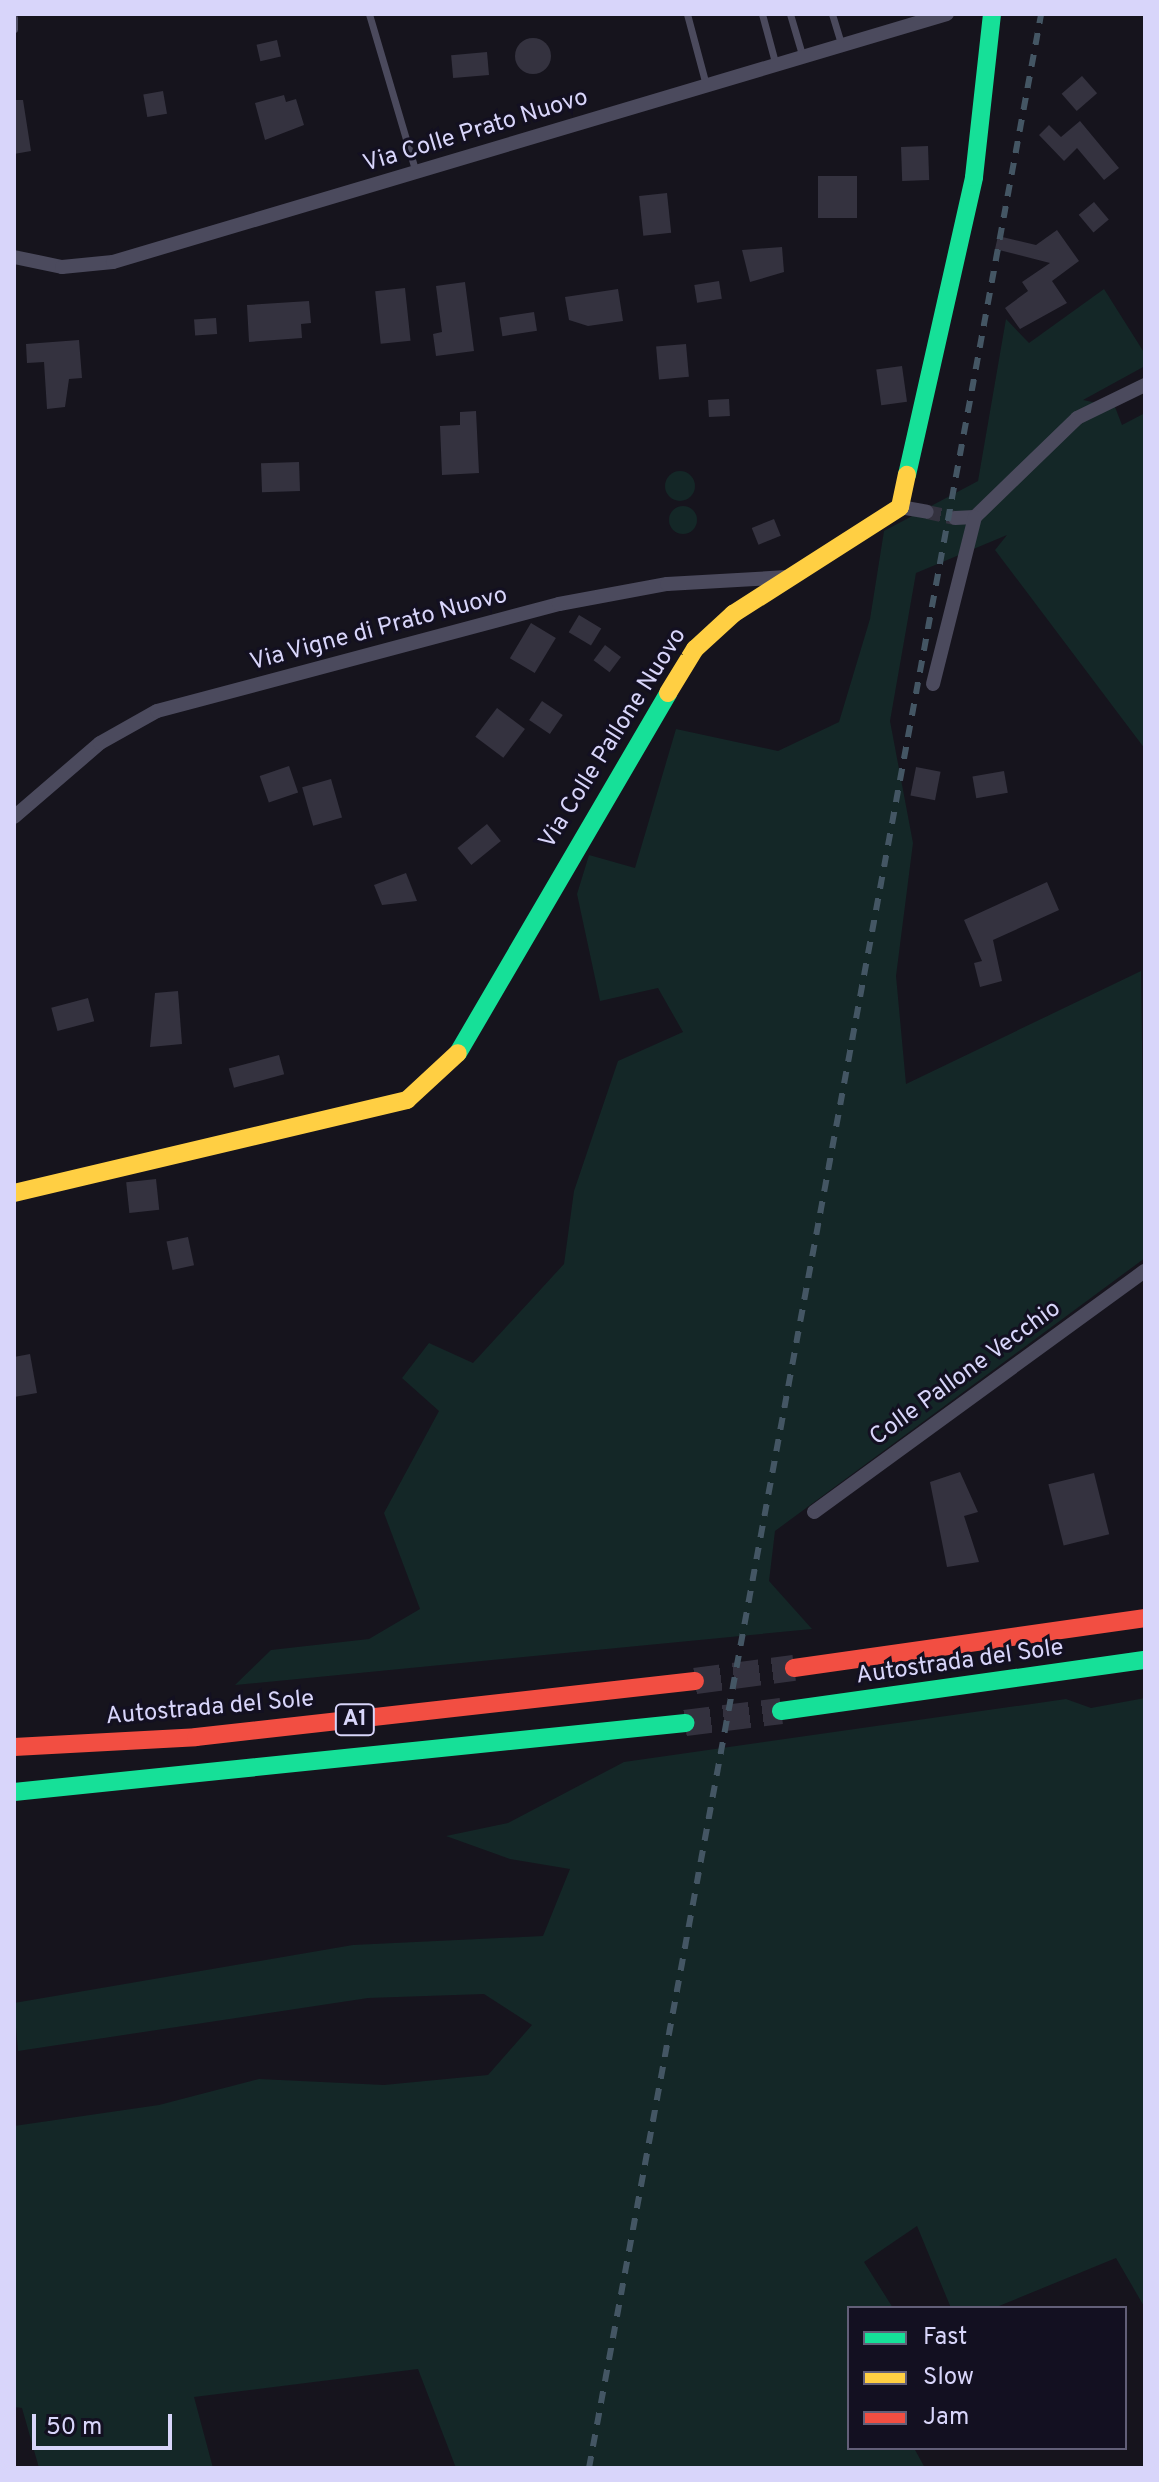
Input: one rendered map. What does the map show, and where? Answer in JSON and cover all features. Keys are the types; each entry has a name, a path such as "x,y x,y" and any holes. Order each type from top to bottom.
{"main road":[{"path":"900,507 974,177 992,14"},
{"name":"Via Colle Pallone Nuovo","path":"14,1193 407,1100 425,1088 467,1043 538,905 685,663 721,623 900,507"},
{"name":"Autostrada del Sole","path":"794,1668 1145,1618"},
{"name":"Autostrada del Sole","path":"781,1711 1145,1660"},
{"name":"Autostrada del Sole","path":"14,1747 196,1737 695,1681"},
{"name":"A1","path":"14,1792 685,1723"}],"street":[{"name":"Via Colle Prato Nuovo","path":"14,257 62,267 113,262 777,70 947,14"},
{"path":"933,684 975,517 1077,418 1145,385"},
{"path":"900,507 927,512"},
{"path":"955,518 975,517"},
{"name":"Via Vigne di Prato Nuovo","path":"14,817 100,743 157,711 559,604 667,584 791,577"},
{"name":"Colle Pallone Vecchio","path":"814,1512 1145,1271"}],"lane":[{"path":"369,14 416,173"},
{"path":"687,14 708,90"},
{"path":"762,14 777,70"},
{"path":"790,14 804,61"},
{"path":"832,14 843,50"},
{"path":"14,18 14,29"}],"green space":[{"path":"1104,289 1145,354 1145,366 1083,400 1115,407 1122,425 1145,413 1145,749 995,550 1007,535 916,573 890,721 913,843 896,976 906,1084 1141,971 1145,1258 775,1531 769,1581 812,1629 235,1685 271,1650 369,1639 420,1609 384,1513 439,1411 402,1378 429,1343 473,1363 564,1264 574,1191 618,1061 683,1032 658,988 600,1001 577,894 589,855 635,868 676,729 778,751 839,722 870,619 884,531 978,481 1006,319 1029,343"},
{"path":"680,471 686,472 694,480 694,492 686,500 680,501 674,500 666,492 665,486 666,480 674,472"},
{"path":"683,506 693,510 697,520 693,530 683,534 673,530 669,520 673,510"},
{"path":"1145,1698 1145,2308 1116,2258 999,2306 950,2306 917,2226 864,2262 892,2306 847,2306 847,2450 915,2450 925,2468 456,2468 418,2369 194,2397 213,2468 39,2468 22,2408 14,2407 14,2126 159,2105 259,2079 384,2085 488,2075 532,2025 484,1994 368,1998 18,2051 14,2003 353,1945 543,1936 570,1869 510,1859 446,1836 508,1823 624,1762 1066,1699 1091,1708"}],"building":[{"path":"533,38 546,43 551,56 546,69 533,74 520,69 515,56 520,43"},
{"path":"277,40 281,57 260,61 257,45"},
{"path":"487,52 489,75 453,78 451,55"},
{"path":"1082,76 1097,93 1077,111 1062,94"},
{"path":"163,91 167,114 147,117 143,94"},
{"path":"284,95 286,102 296,99 304,125 265,140 255,103"},
{"path":"14,100 23,100 31,151 14,154"},
{"path":"1080,121 1119,168 1104,180 1077,148 1064,161 1039,135 1049,125 1061,137"},
{"path":"928,146 929,180 902,181 901,147"},
{"path":"818,176 857,176 857,218 818,218"},
{"path":"667,193 671,233 643,236 639,196"},
{"path":"1094,202 1109,220 1093,232 1079,215"},
{"path":"1057,230 1079,261 1052,281 1067,303 1020,329 1005,308 1028,291 1022,282 1050,263 995,249 998,236 1036,245"},
{"path":"782,247 784,272 750,282 742,250"},
{"path":"719,281 722,299 697,303 694,285"},
{"path":"465,282 474,351 436,356 433,334 442,332 436,286"},
{"path":"405,288 411,341 381,344 375,291"},
{"path":"618,289 623,321 588,326 569,320 565,297"},
{"path":"309,301 311,323 301,324 302,338 249,342 247,305"},
{"path":"534,312 537,331 502,336 499,317"},
{"path":"216,318 217,334 195,335 194,320"},
{"path":"79,340 82,378 69,379 65,407 47,409 44,362 27,363 26,344"},
{"path":"686,344 689,377 659,379 656,347"},
{"path":"902,366 907,402 881,405 876,370"},
{"path":"729,399 730,416 709,417 708,400"},
{"path":"476,411 479,473 442,475 440,426 460,425 460,412"},
{"path":"299,462 300,491 262,492 261,463"},
{"path":"774,519 781,536 758,545 752,528"},
{"path":"579,615 601,628 591,646 569,632"},
{"path":"531,623 556,638 535,673 510,658"},
{"path":"605,645 621,657 610,672 594,660"},
{"path":"542,701 563,715 550,734 529,720"},
{"path":"497,708 525,729 503,758 475,737"},
{"path":"289,766 298,792 269,803 260,776"},
{"path":"916,767 941,772 935,800 910,795"},
{"path":"1004,771 1008,793 976,798 972,777"},
{"path":"331,779 342,817 313,826 302,787"},
{"path":"487,824 501,841 471,865 457,848"},
{"path":"406,873 417,901 382,905 374,885"},
{"path":"1047,882 1059,910 993,940 1002,981 980,987 974,963 982,961 964,920"},
{"path":"178,991 182,1044 150,1047 155,993"},
{"path":"88,998 94,1021 58,1031 51,1008"},
{"path":"279,1055 284,1074 234,1088 229,1068"},
{"path":"156,1179 159,1210 129,1213 126,1182"},
{"path":"188,1237 194,1265 173,1270 166,1242"},
{"path":"30,1354 37,1393 14,1397 14,1357"},
{"path":"960,1472 978,1512 964,1516 979,1562 947,1567 930,1482"},
{"path":"1094,1473 1109,1534 1064,1545 1048,1484"}],"tunnel":[{"path":"927,512 955,518"},
{"path":"695,1681 794,1668"},
{"path":"685,1723 781,1711"}],"railway":[{"path":"589,2468 1041,14"}],"traffic: fast":[{"path":"907,475 974,177 992,14"},
{"path":"458,1053 668,693"},
{"path":"781,1711 1145,1660"},
{"path":"14,1792 685,1723"}],"traffic: slow":[{"path":"668,693 695,649 733,614 900,507 907,475"},
{"path":"14,1193 407,1100 458,1053"}],"traffic: jam":[{"path":"794,1668 1145,1618"},
{"path":"14,1747 196,1737 695,1681"}]}
